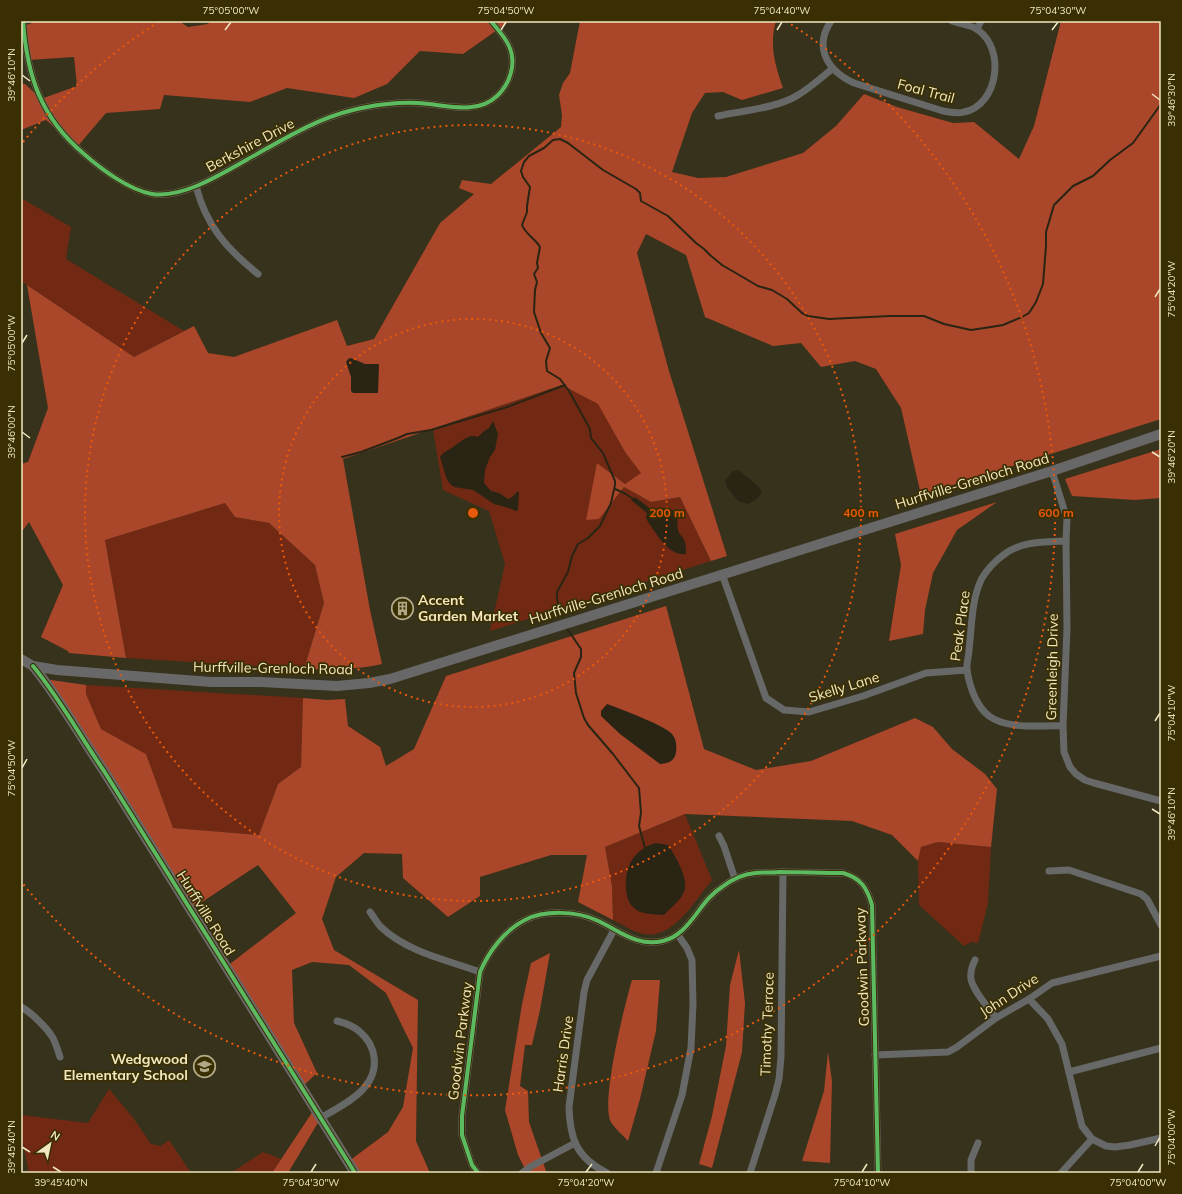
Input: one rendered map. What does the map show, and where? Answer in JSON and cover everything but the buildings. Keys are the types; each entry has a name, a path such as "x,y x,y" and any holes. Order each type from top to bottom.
{"main road":[{"name":"Hurffville-Grenloch Road","path":"21,660 33,666 57,670 211,682 261,682 338,686 390,679 1052,471 1161,434"},
{"name":"Hurffville Road","path":"33,666 49,686 355,1173"}],"street":[{"name":"Berkshire Drive","path":"23,21 28,60 35,87 47,111 59,130 88,159 136,189 153,194 172,193 196,186 310,126 354,110 399,103 417,103 473,108 490,102 499,95 507,84 513,66 512,52 509,44 491,21"},
{"name":"Foal Trail","path":"832,21 824,36 824,53 832,69 841,77 854,84 954,113 964,112 975,108 985,99 991,88 995,70 995,58 991,44 977,29 952,21"},
{"path":"977,29 982,21"},
{"path":"718,116 786,101 798,96 832,69"},
{"path":"196,186 200,199 220,238 237,256 258,274"},
{"name":"Greenleigh Drive","path":"1052,471 1067,519 1067,628 1063,726 1064,752 1070,767 1084,780 1161,801"},
{"name":"Peak Place","path":"1063,726 1011,725 990,717 980,707 974,695 967,670 974,599 982,578 990,567 1003,554 1022,544 1066,541"},
{"name":"Skelly Lane","path":"722,574 766,698 784,710 809,712 863,696 926,673 967,670"},
{"path":"719,836 735,879"},
{"path":"1049,872 1069,870 1141,894 1147,899 1161,925"},
{"name":"Goodwin Parkway","path":"478,1173 472,1166 462,1135 462,1116 480,972 485,961 496,945 511,930 525,920 544,914 580,914 596,920 639,942 663,941 678,935 721,887 735,879 755,873 783,872 847,874 857,879 868,892 872,905 878,1173"},
{"name":"Timothy Terrace","path":"750,1173 779,1079 781,1041 783,872"},
{"path":"370,912 380,926 404,944 427,954 480,972"},
{"name":"Harris Drive","path":"608,1173 586,1158 575,1143 570,1126 569,1107 584,992 588,980 614,930"},
{"path":"656,1173 682,1095 691,1048 693,1004 692,960 687,948 678,935"},
{"name":"John Drive","path":"875,1055 948,1052 996,1018 1029,999 1052,983 1161,956"},
{"path":"975,960 971,970 971,980 974,988 996,1018"},
{"path":"1029,999 1048,1019 1062,1044 1082,1126 1092,1139 1106,1146 1115,1147 1161,1138"},
{"path":"21,1007 30,1013 50,1034 60,1057"},
{"path":"321,1118 356,1096 365,1088 371,1079 374,1068 375,1056 369,1041 359,1030 348,1024 337,1021"},
{"path":"1069,1072 1161,1048"},
{"path":"1061,1173 1092,1139"},
{"path":"522,1173 530,1167 575,1143"},
{"path":"972,1173 971,1160 978,1143"}],"shaded area":[{"path":"37,21 179,21 188,27 208,24 210,21 510,21 463,54 420,51 387,84 354,98 287,88 250,102 164,95 160,109 106,113 77,147 46,120 21,130 21,84 25,84 41,99 77,86 74,57 28,60 24,26"},
{"path":"580,21 776,21 773,47 783,88 742,100 723,92 705,93 692,113 672,172 698,178 726,177 803,153 836,126 864,94 897,107 953,123 974,122 1019,159 1034,126 1061,21 1161,21 1161,419 921,495 901,408 876,369 855,361 821,367 801,343 773,346 705,317 686,255 646,234 637,253 669,371 727,556 711,561 680,497 651,502 624,487 599,519 586,520 597,463 625,484 641,473 625,452 598,404 562,385 343,459 370,610 382,664 343,669 304,669 324,603 315,565 269,523 235,517 225,503 105,540 126,658 69,653 68,651 41,637 63,585 29,522 23,530 21,529 21,464 28,462 48,408 27,285 134,357 194,326 208,353 234,357 337,320 347,346 374,339 440,223 474,194 459,188 462,180 491,184 561,127 562,115 559,95 563,83 570,73"},
{"path":"21,198 71,227 66,259 184,331 134,357 21,281"},
{"path":"351,358 365,364 379,364 378,393 353,393 351,391 351,377 346,362"},
{"path":"562,385 598,403 625,452 642,473 625,484 597,463 599,519 624,487 651,502 680,497 711,561 490,631 505,564 489,511 443,490 433,429"},
{"path":"493,421 498,434 495,450 490,457 485,470 484,483 491,491 499,493 508,499 519,492 518,510 516,511 494,504 473,490 454,487 449,483 446,477 440,457 444,452 468,437 478,437 489,428"},
{"path":"1161,449 1161,498 1135,500 1072,496 1065,479"},
{"path":"737,470 760,488 762,492 757,499 748,504 738,501 727,487 725,481 733,471"},
{"path":"635,497 652,510 656,511 663,508 668,508 673,511 677,517 678,531 685,541 686,554 674,552 659,538 648,522 646,517 647,513 631,500"},
{"path":"997,502 957,530 933,573 925,610 923,634 889,641 901,565 895,534"},
{"path":"225,503 235,517 269,523 315,565 324,603 304,669 126,658 105,540"},
{"path":"666,606 704,749 756,770 811,761 915,718 933,727 952,749 985,774 997,789 991,847 938,842 921,847 918,861 892,835 852,821 685,814 605,847 612,886 613,920 578,902 587,855 551,855 480,877 480,896 448,917 403,878 402,854 364,853 336,877 322,919 334,950 418,1000 416,1141 430,1173 351,1173 345,1164 388,1132 403,1107 413,1048 386,993 349,965 312,962 292,970 294,1023 317,1073 300,1089 226,967 296,913 258,865 190,910 44,679 86,685 86,694 101,729 146,754 173,828 259,835 278,784 301,767 303,698 327,700 345,699 348,726 380,747 386,766 414,749 446,676"},
{"path":"86,685 303,698 301,767 278,784 259,835 173,828 146,754 101,729 86,694"},
{"path":"607,704 660,726 672,734 676,747 674,758 669,762 660,764 620,734 601,716 601,711"},
{"path":"685,814 712,880 683,916 665,931 655,934 644,934 632,930 613,920 612,886 605,847"},
{"path":"938,842 991,847 988,903 978,943 971,942 964,946 919,905 918,861 921,847"},
{"path":"656,843 668,845 681,869 685,883 683,894 664,915 648,914 637,910 629,902 626,889 627,873 632,860 636,854 648,846"},
{"path":"739,950 745,1003 742,1052 712,1168 699,1164 712,1116 726,1046 730,985"},
{"path":"550,953 532,1045 525,1045 520,1086 528,1091 529,1122 546,1171 549,1173 527,1173 518,1155 505,1110 522,1004 531,963"},
{"path":"632,980 660,980 656,1031 640,1099 628,1141 611,1122 608,1112 611,1075 615,1053 624,1009"},
{"path":"828,1052 832,1081 830,1163 802,1161 824,1091"},
{"path":"109,1089 134,1119 151,1144 161,1146 169,1140 191,1173 29,1173 21,1133 21,1115 88,1123"},
{"path":"313,1111 319,1121 288,1173 272,1173"},
{"path":"263,1152 281,1159 272,1173 231,1173"}],"waterway":[{"path":"562,617 557,599 557,592 568,572 572,556 578,544 588,538 600,526 611,503 615,481 603,453 591,438 590,429 569,391 560,379 547,371 546,361 550,348 541,333 534,312 537,282 534,274 538,268 537,263 540,247 522,225 527,212 530,187 521,171 524,162 529,156 544,148 553,140 560,139 568,143 603,170 636,189 640,193 641,201 668,216 722,265 758,286 772,290 787,299 802,313 808,316 829,319 924,316 944,324 971,330 1003,325 1029,313 1036,302 1043,284 1046,232 1054,205 1073,186 1093,176 1110,160 1133,143 1161,104"},
{"path":"342,457 361,452 407,434 431,430 507,407 565,385"},
{"path":"615,489 635,500"},
{"path":"566,627 581,649 581,657 574,673 576,693 584,718 639,788 641,813 639,826 645,848"}],"cycle path":[{"path":"23,21 28,60 33,78 39,95 57,126 69,140 99,166 125,184 143,192 152,194 178,192 206,182 280,141 340,113 394,103 418,103 470,107 479,106 489,102 502,91 509,79 512,66 509,46 491,21"},
{"path":"33,666 61,704 104,771 355,1173"},
{"path":"478,1173 472,1165 462,1135 462,1116 480,972 488,956 504,935 518,924 533,917 551,913 570,913 596,920 636,940 644,942 663,941 672,938 680,932 707,900 729,882 751,874 779,872 843,873 849,875 862,884 872,905 878,1173"}],"place":[{"name":"Accent Garden Market","path":"402,608"},
{"name":"Wedgwood Elementary School","path":"204,1067"}]}
